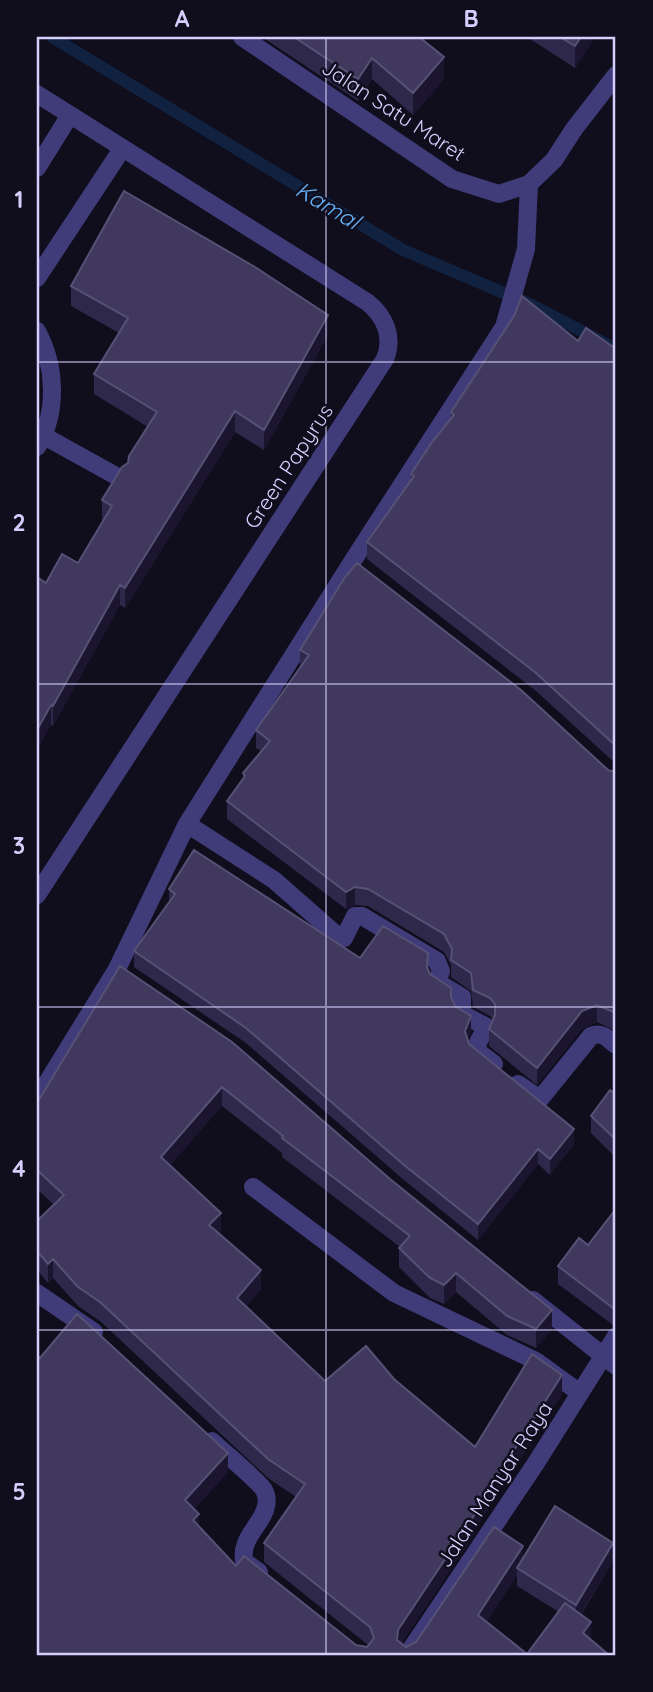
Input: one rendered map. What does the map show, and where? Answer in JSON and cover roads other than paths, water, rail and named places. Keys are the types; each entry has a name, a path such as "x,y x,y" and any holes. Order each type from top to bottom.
{"street":[{"name":"Jalan Satu Maret","path":"242,37 452,178 499,194 529,184"},
{"path":"37,1099 122,973 187,824 357,566 505,327 526,249 529,184 554,160 616,75"},
{"name":"Green Papyrus","path":"37,94 367,302 381,317 389,343 385,359 37,895"},
{"path":"37,168 70,115"},
{"path":"37,278 122,149"},
{"path":"37,331 50,367 52,402 40,442 118,477"},
{"path":"187,824 274,880 340,938 344,937 355,916 362,916 437,961 441,971 438,979 440,984 462,998 464,1015 485,1026 476,1046 477,1051 536,1099 543,1096 591,1037 603,1035 616,1045"},
{"path":"253,1187 394,1293 536,1361 580,1393"},
{"path":"517,1286 610,1361"},
{"path":"37,1293 92,1329 112,1348"},
{"name":"Jalan Manyar Raya","path":"407,1655 580,1393 610,1361 616,1336"},
{"path":"203,1433 264,1490 267,1503 265,1514 244,1544 244,1561 274,1585"}],"waterway":[{"name":"Kamal","path":"52,37 403,250 532,305 616,349"}]}
